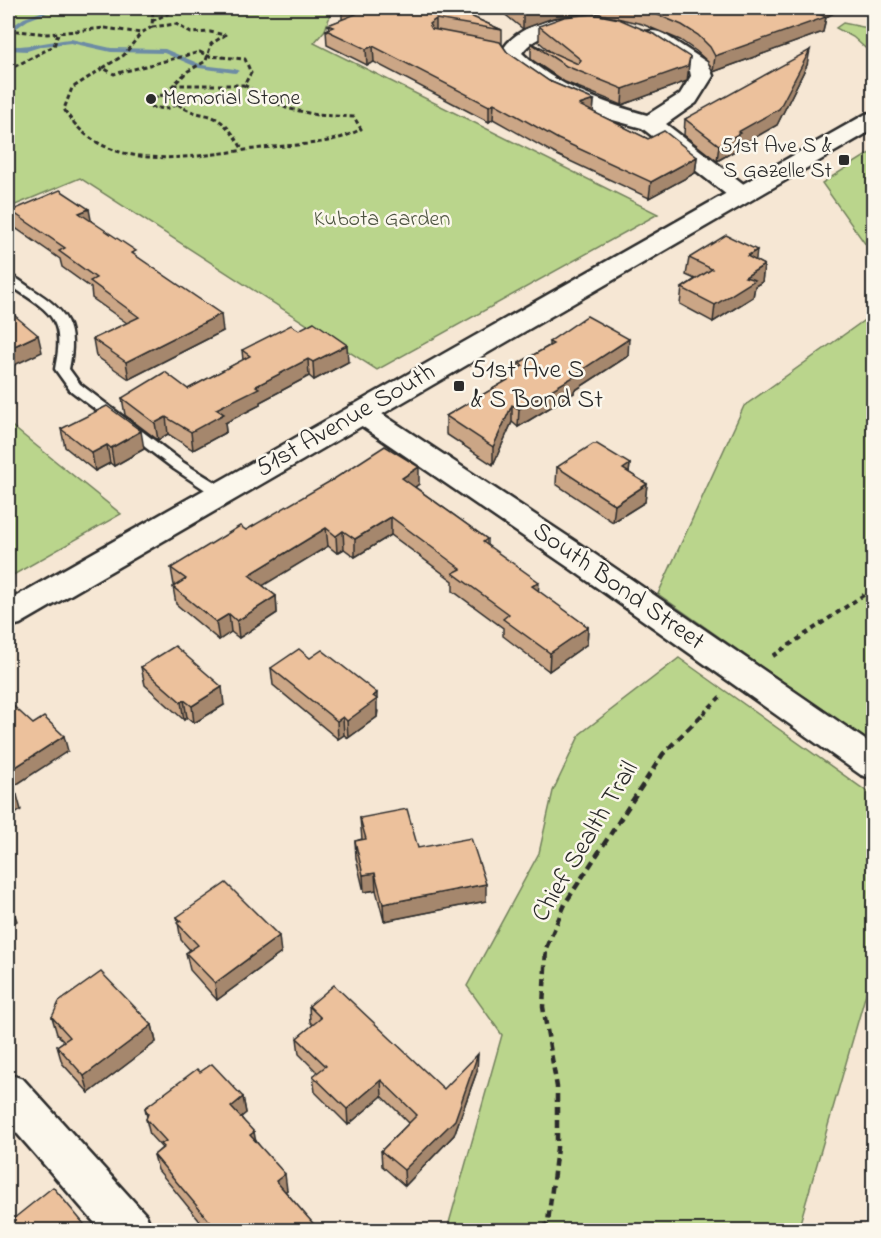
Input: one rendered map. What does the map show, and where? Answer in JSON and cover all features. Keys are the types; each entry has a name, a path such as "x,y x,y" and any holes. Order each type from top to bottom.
{"street":[{"path":"606,21 586,20 558,25 530,36 506,53 558,90 610,112 650,123 741,194"},
{"path":"633,28 688,59 700,68 702,76 691,95 674,110 650,123"},
{"name":"51st Avenue South","path":"8,616 873,118"},
{"name":"South Bond Street","path":"360,412 586,565 873,765"},
{"path":"8,1093 130,1230"}],"lane":[{"path":"8,279 50,308 66,324 69,339 63,369 68,380 179,466 221,493"}],"path":[{"path":"152,27 153,8"},
{"path":"152,21 180,8"},
{"path":"168,96 168,90 172,85 188,71 207,61 211,44 225,35 210,32 191,33 176,24 152,27 141,33 124,55 72,88 64,109 72,124 90,138 121,153 151,159 193,159 243,150 315,145 345,139 361,129 354,117 317,115 286,108 244,85 217,87 197,84 172,85"},
{"path":"8,30 58,34 105,28 141,33"},
{"path":"8,70 54,46 58,34"},
{"path":"102,68 114,74 200,52 208,56 245,59 251,72 244,85"},
{"path":"179,104 166,109 151,107 149,102 154,98 168,96 179,104 185,110 218,120 243,150"},
{"path":"767,660 873,588"},
{"name":"Chief Sealth Trail","path":"543,1230 548,1222 557,1148 557,1087 543,1007 546,948 566,902 663,754 727,690"}],"green space":[{"name":"Kubota Garden","path":"8,8 344,8 331,13 325,30 314,43 658,214 377,370 80,178 8,208"},
{"path":"843,23 873,29 873,55 853,37 836,28"},
{"path":"873,151 873,255 822,183"},
{"path":"873,314 873,745 658,594 744,406"},
{"path":"8,423 121,514 8,578"},
{"path":"679,658 873,796 873,969 798,1230 447,1230 502,1035 467,986 539,853 553,791 580,734"}],"building":[{"path":"343,8 452,8 502,30 436,19 429,24 432,29 500,42 507,52 549,81 594,100 579,105 648,139 664,131 697,157 651,182 558,139 494,103 489,106 373,46 366,49 326,30 333,27 328,25 356,14"},
{"path":"516,8 540,8 523,14"},
{"path":"636,8 819,8 812,11 826,17 715,56 698,35 682,25 644,9"},
{"path":"593,14 619,19 656,35 690,57 688,66 623,89 566,66 531,43 578,64 581,60 539,26 564,17"},
{"path":"810,50 779,109 719,145 685,119"},
{"path":"60,190 89,209 79,213 136,251 132,253 221,314 126,362 93,339 139,317 90,281 96,278 59,251 65,248 11,211"},
{"path":"726,235 757,250 747,256 764,265 745,277 755,280 715,305 682,288 712,269 689,258"},
{"path":"8,310 38,335 8,349"},
{"path":"587,316 629,339 575,376 519,409 512,405 493,447 446,416 508,380 504,377 523,366 519,363 553,344 549,342"},
{"path":"314,322 347,345 313,362 308,359 256,386 259,388 216,409 224,414 191,432 166,417 155,423 122,398 165,372 188,389 250,356 242,350 291,325 299,330"},
{"path":"107,406 141,431 111,448 107,445 92,453 61,429"},
{"path":"593,444 597,444 630,464 623,469 647,484 615,505 557,467"},
{"path":"385,446 419,467 402,478 487,539 483,542 539,582 532,586 588,627 550,653 503,619 509,614 453,573 461,569 391,517 355,539 343,531 336,536 326,528 249,575 276,596 237,621 229,614 216,622 173,587 186,579 171,568 240,526 246,530 334,479"},
{"path":"175,646 222,687 192,706 184,700 181,702 141,667"},
{"path":"299,649 310,658 322,650 377,693 373,696 377,699 347,721 343,717 337,721 271,668"},
{"path":"8,701 33,724 44,717 64,736 8,772"},
{"path":"8,785 17,795 8,800"},
{"path":"407,809 418,848 471,838 486,884 383,904 375,873 363,875 355,841 366,839 360,818"},
{"path":"226,883 279,936 215,983 186,953 198,945 177,923 181,921 177,917"},
{"path":"101,972 152,1025 84,1076 57,1046 70,1037 52,1017 59,1002"},
{"path":"334,985 444,1089 478,1054 455,1120 404,1170 381,1151 417,1115 381,1080 347,1109 313,1076 326,1066 297,1038 321,1018 309,1006"},
{"path":"212,1064 243,1097 231,1107 254,1132 250,1135 285,1174 276,1181 318,1229 217,1230 154,1155 164,1147 161,1144 166,1141 146,1119 148,1114 145,1108 197,1069 200,1072"},
{"path":"53,1187 89,1230 8,1230 8,1223"}],"waterway":[{"path":"8,32 26,19 57,8"},
{"path":"8,48 27,49 42,44 71,41 111,50 165,51 201,67 235,71"}],"place":[{"name":"Memorial Stone","path":"151,99"},
{"name":"51st Ave S & S Gazelle St","path":"844,160"},
{"name":"51st Ave S & S Bond St","path":"459,386"}]}
